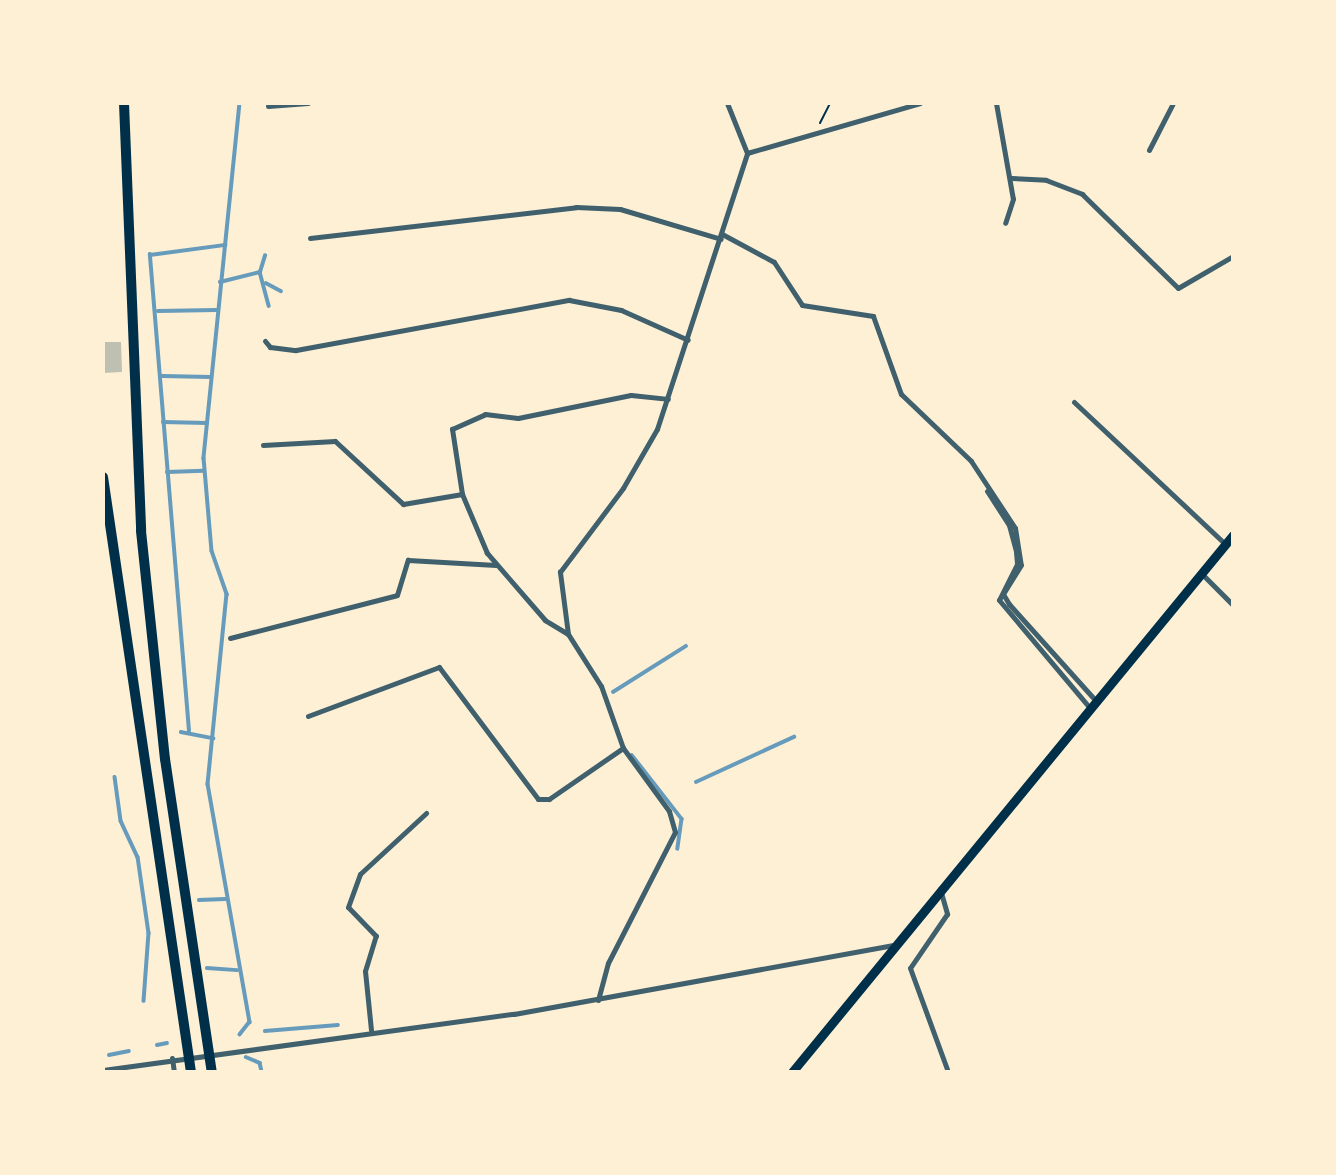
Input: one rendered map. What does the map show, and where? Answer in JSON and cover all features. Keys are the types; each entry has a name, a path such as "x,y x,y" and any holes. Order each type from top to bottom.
{"highway":[{"path":"124,103 141,531 195,973 212,1072"},
{"path":"103,477 191,1072"},
{"path":"792,1072 1233,535"}],"street":[{"path":"268,106 308,103"},
{"path":"598,1000 608,963 675,832 669,811 623,748 601,686 568,634 560,572 645,455 668,399 747,153 727,103"},
{"path":"747,153 816,130 920,103"},
{"path":"996,103 1013,205 1005,223"},
{"path":"1149,149 1173,103"},
{"path":"1010,178 1046,180 1082,194 1178,288 1233,256"},
{"path":"310,238 576,207 621,209 721,236 774,261 802,305 873,316 901,394 971,461 1015,528 1021,565 1003,594 1093,704"},
{"path":"265,341 270,348 296,350 569,300 621,310 688,340"},
{"path":"568,634 545,620 496,565 462,494 449,438 452,429 481,415 518,418 631,395 668,399"},
{"path":"1074,402 1225,544"},
{"path":"263,445 335,441 402,504 462,494"},
{"path":"987,491 1009,525 1017,564 999,600 1093,704"},
{"path":"230,638 397,596 408,560 496,565"},
{"path":"1202,574 1233,605"},
{"path":"307,716 439,667 453,678 475,723 538,799 549,799 623,748"},
{"path":"371,1030 365,971 376,936 348,907 360,874 426,813"},
{"path":"940,889 947,914 910,968 948,1072"},
{"path":"103,1069 598,1000 898,945"},
{"path":"172,1058 174,1072"}],"path":[{"path":"816,130 830,103"}],"building":[{"path":"103,342 121,342 122,372 103,373"}],"waterway":[{"path":"240,103 204,458 212,551 227,594 208,784 250,1022 240,1035"},
{"path":"189,731 150,255 225,245"},
{"path":"260,272 265,256"},
{"path":"220,282 260,272 269,306"},
{"path":"266,283 281,291"},
{"path":"158,311 216,310"},
{"path":"162,376 211,377"},
{"path":"163,422 207,423"},
{"path":"167,472 203,471"},
{"path":"613,692 686,646"},
{"path":"181,732 213,738"},
{"path":"696,782 794,737"},
{"path":"632,755 682,819 678,849"},
{"path":"115,777 121,821 138,857 149,933 144,1001"},
{"path":"199,900 225,899"},
{"path":"207,968 237,970"},
{"path":"265,1031 338,1025"},
{"path":"157,1045 167,1043"},
{"path":"109,1055 129,1051"},
{"path":"246,1057 260,1063 262,1072"}]}
